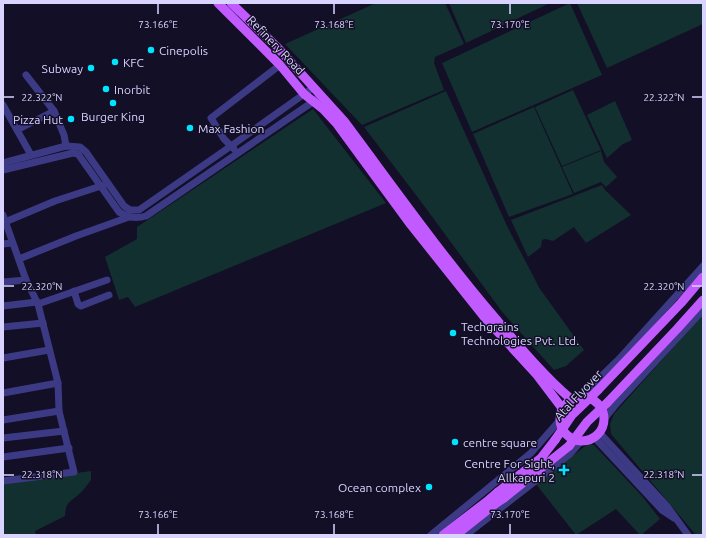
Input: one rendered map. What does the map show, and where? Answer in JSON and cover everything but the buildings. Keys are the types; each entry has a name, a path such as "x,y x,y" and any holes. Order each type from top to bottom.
{"main road":[{"name":"Refinery Road","path":"218,3 280,65 304,94 337,124 440,256"},
{"name":"Refinery Road","path":"232,3 277,47 344,121 440,256"},
{"path":"440,256 460,276 562,408"},
{"name":"Atal Flyover","path":"443,535 541,458 572,416 681,304 703,277"},
{"path":"456,535 569,446 587,422 703,300"},
{"path":"506,336 571,399"},
{"path":"581,396 588,397 600,406 604,419 602,426 596,435 582,440 572,438 561,428 559,421 560,413 562,408 571,399 581,396"}],"street":[{"path":"238,153 224,139 211,118 280,65"},
{"path":"26,75 54,111 64,135 66,146"},
{"path":"3,163 66,146 76,146 83,149 124,206 130,210 139,210 314,87"},
{"path":"3,170 73,152 81,157 119,212 135,218 146,216 314,102 322,95"},
{"path":"3,105 31,155"},
{"path":"17,130 54,111"},
{"path":"6,222 55,201 101,187 108,183"},
{"path":"3,215 26,280 38,303 58,383 59,411 74,472 3,481"},
{"path":"19,259 129,217"},
{"path":"3,244 12,243"},
{"path":"581,396 620,359 703,266"},
{"path":"3,282 26,280"},
{"path":"3,306 38,303 107,280"},
{"path":"74,291 78,304 81,306 109,296"},
{"path":"604,419 703,310"},
{"path":"3,327 42,323"},
{"path":"3,358 49,350"},
{"path":"3,393 58,383"},
{"path":"3,420 59,411"},
{"path":"433,534 531,453 559,421"},
{"path":"3,438 64,431"},
{"path":"596,435 668,506 688,535"},
{"path":"466,535 570,454 582,440"},
{"path":"3,457 69,448"},
{"path":"487,490 505,505"}],"green space":[{"path":"376,3 445,3 464,44 435,57 434,63 444,90 362,125 285,44"},
{"path":"449,3 550,3 466,43"},
{"path":"570,3 602,75 472,132 442,63"},
{"path":"577,3 703,3 703,24 607,68"},
{"path":"573,90 601,150 562,166 535,107"},
{"path":"446,91 508,228 540,289 584,350 566,366 554,370 503,313 364,127"},
{"path":"615,101 632,140 623,144 607,158 587,115"},
{"path":"534,107 573,194 509,217 473,134"},
{"path":"313,109 386,203 135,307 128,297 119,300 105,257 137,239 137,227"},
{"path":"601,151 604,162 617,177 606,187 601,182 574,193 562,167"},
{"path":"602,185 605,190 631,215 586,243 574,227 553,241 545,239 542,240 541,247 528,257 511,220"},
{"path":"703,314 703,535 696,535 611,434 610,424 614,414"},
{"path":"589,444 594,445 642,496 660,519 641,535 616,509 576,535 536,484"},
{"path":"91,471 91,480 82,492 68,503 65,516 35,531 36,535 3,535 3,483"}],"place":[{"name":"Cinepolis","path":"151,50"},
{"name":"KFC","path":"115,62"},
{"name":"Subway","path":"91,68"},
{"name":"Inorbit","path":"106,89"},
{"name":"Burger King","path":"113,103"},
{"name":"Pizza Hut","path":"71,119"},
{"name":"Max Fashion","path":"190,128"},
{"name":"Techgrains Technologies Pvt. Ltd.","path":"453,333"},
{"name":"centre square","path":"455,442"},
{"name":"Centre For Sight, Allkapuri 2","path":"564,470"},
{"name":"Ocean complex","path":"429,487"}]}
